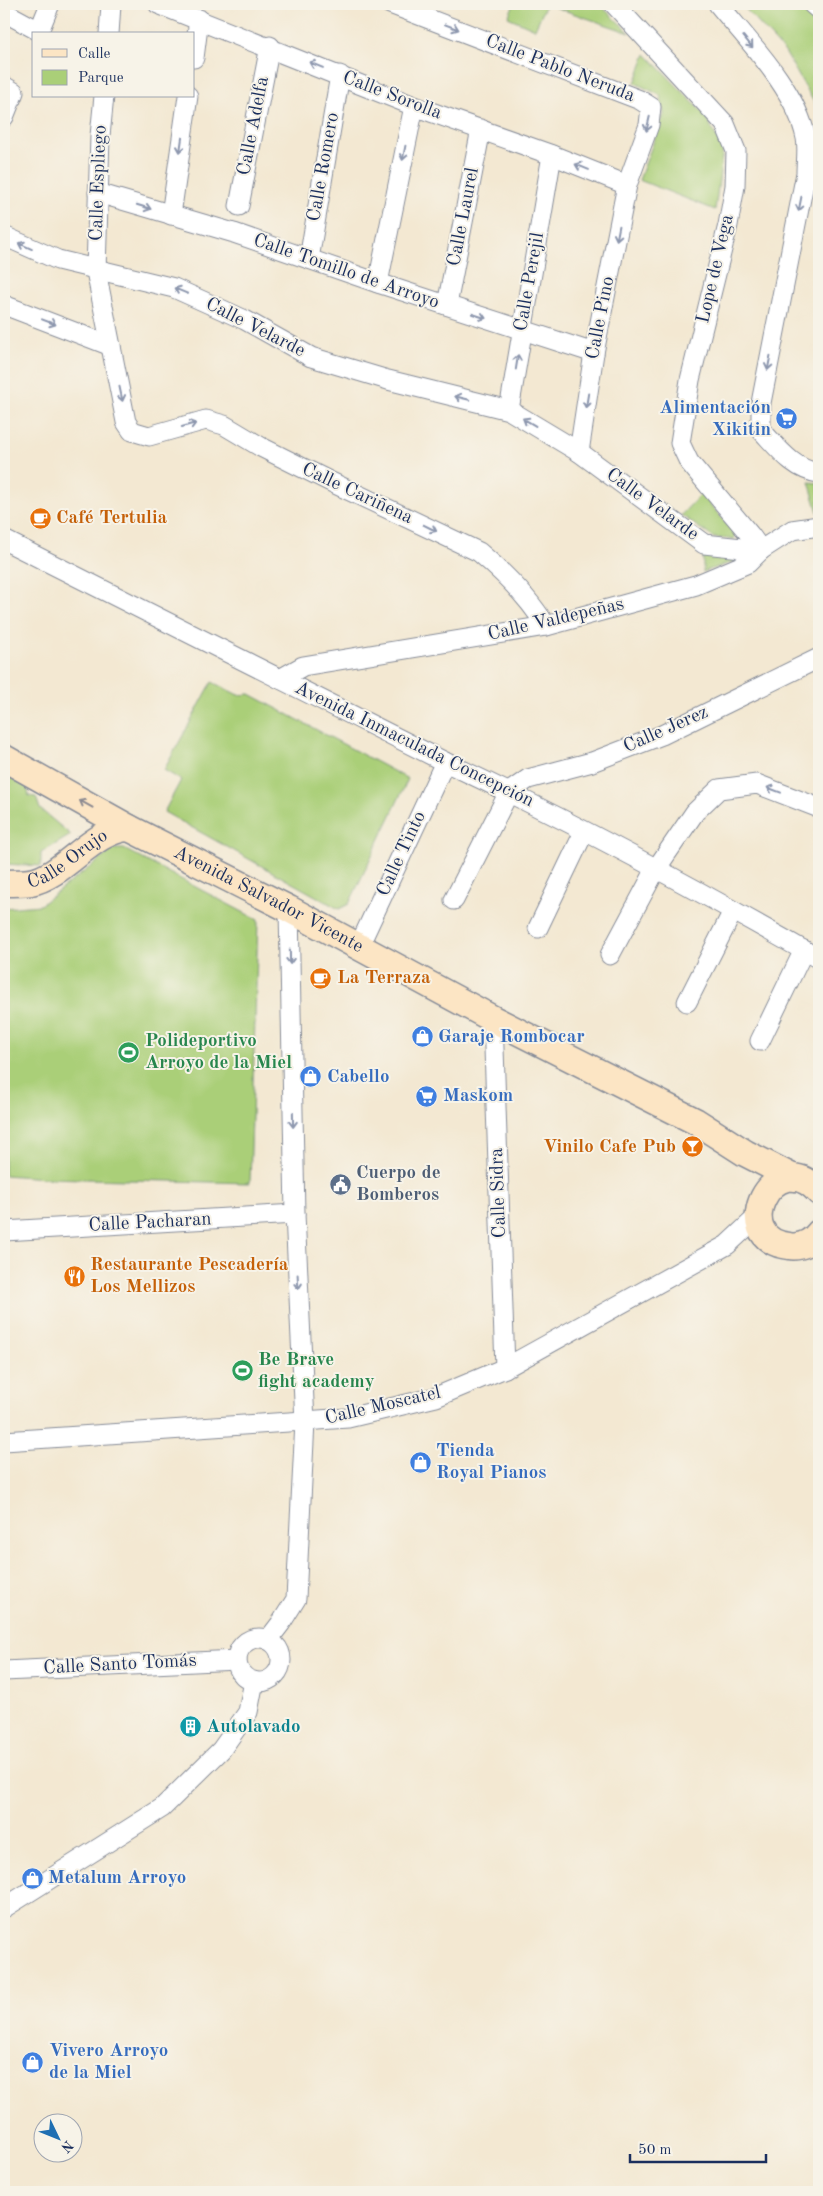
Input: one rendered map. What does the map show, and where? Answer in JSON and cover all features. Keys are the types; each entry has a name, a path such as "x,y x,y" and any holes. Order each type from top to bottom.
{"street":[{"path":"4,12 39,31 50,4"},
{"path":"109,32 111,4"},
{"name":"Calle Sorolla","path":"158,4 270,46 414,106 552,155 627,185"},
{"name":"Calle Pablo Neruda","path":"390,4 631,96 651,107 649,125 627,185"},
{"name":"Lope de Vega","path":"614,4 725,124 736,151 735,186 728,225 690,380 680,442 689,462 751,536 760,550"},
{"path":"718,4 771,70 799,113 807,140 806,173 761,403 761,430 788,459 812,472 819,473"},
{"path":"812,4 819,10"},
{"path":"195,50 199,19"},
{"name":"Calle Adelfa","path":"239,206 270,46"},
{"name":"Calle Romero","path":"308,259 340,75"},
{"path":"4,117 9,89"},
{"name":"Calle Espliego","path":"104,98 100,136 96,271 126,422 132,431 141,436"},
{"path":"171,215 188,98"},
{"path":"378,283 414,106"},
{"name":"Calle Laurel","path":"446,306 481,129"},
{"name":"Calle Perejil","path":"509,410 552,155"},
{"name":"Calle Pino","path":"579,452 594,353 627,185"},
{"name":"Calle Tomillo de Arroyo","path":"98,193 234,233 446,306 594,353"},
{"name":"Calle Velarde","path":"4,236 58,260 96,271 174,288 245,320 311,357 388,380 509,410 579,452 704,544 760,550"},
{"path":"4,305 111,346"},
{"name":"Calle Cariñena","path":"141,436 149,436 206,420 224,425 261,447 329,481 479,552 498,568 546,626"},
{"name":"Calle Valdepeñas","path":"280,679 303,666 546,626 696,585 748,563 760,550 792,530 819,526"},
{"name":"Avenida Inmaculada Concepción","path":"4,540 509,792 812,954"},
{"name":"Calle Jerez","path":"509,792 528,779 592,762 662,735 819,658"},
{"name":"Calle Tinto","path":"359,946 446,762"},
{"name":"Avenida Salvador Vicente","path":"9,763 129,828 359,946 493,1019 695,1121 745,1153 810,1182"},
{"path":"610,955 656,869 695,812 719,789 757,784 819,808"},
{"path":"454,900 509,792"},
{"name":"Calle Orujo","path":"4,883 32,882 47,875 111,831 129,828"},
{"path":"538,928 584,832"},
{"path":"268,1640 296,1599 304,1422 295,1214 289,909"},
{"path":"687,1002 733,911"},
{"path":"760,1041 812,954"},
{"name":"Calle Sidra","path":"493,1019 505,1368"},
{"name":"Avenida Salvador Vicente","path":"745,1153 759,1175 760,1225 772,1240"},
{"path":"760,1206 776,1182 810,1182"},
{"name":"Calle Moscatel","path":"727,1246 760,1206"},
{"name":"Calle Pacharan","path":"4,1231 295,1214"},
{"path":"772,1240 781,1245 791,1247 816,1239"},
{"name":"Calle Moscatel","path":"4,1441 348,1418 436,1397 505,1368 727,1246 750,1240 772,1240"},
{"path":"254,1638 268,1640 274,1644 280,1656 278,1670 268,1680 254,1681 242,1674 237,1660 238,1653 247,1642 254,1638"},
{"name":"Calle Santo Tomás","path":"4,1672 237,1660"},
{"path":"4,1908 162,1808 226,1742 248,1712 254,1681"}],"green space":[{"path":"514,4 546,4 535,29 508,17"},
{"path":"546,4 599,4 630,33"},
{"path":"741,4 800,4 819,21 819,111 785,52"},
{"path":"646,54 705,115 723,150 715,210 639,180 664,114 660,95 635,83"},
{"path":"809,482 819,483 819,512 818,512"},
{"path":"701,494 735,533 734,539 714,538 681,515"},
{"path":"703,553 742,554 739,560 703,572"},
{"path":"212,682 238,695 250,694 408,779 349,904 339,909 164,812 181,780 164,770"},
{"path":"4,772 26,780 29,796 36,797 40,809 71,835 41,853 41,866 4,864"},
{"name":"Polideportivo Arroyo de la Miel","path":"114,849 124,849 258,920 250,1183 45,1178 4,1175 4,908 40,905"}],"place":[{"name":"Alimentación Xikitin","path":"787,419"},
{"name":"Café Tertulia","path":"40,518"},
{"name":"La Terraza","path":"321,978"},
{"name":"Garaje Rombocar","path":"422,1037"},
{"name":"Polideportivo Arroyo de la Miel","path":"129,1052"},
{"name":"Cabello","path":"311,1077"},
{"name":"Maskom","path":"427,1096"},
{"name":"Vinilo Cafe Pub","path":"692,1147"},
{"name":"Cuerpo de Bomberos","path":"340,1184"},
{"name":"Restaurante Pescadería Los Mellizos","path":"74,1276"},
{"name":"Be Brave fight academy","path":"242,1371"},
{"name":"Tienda Royal Pianos","path":"420,1462"},
{"name":"Autolavado","path":"190,1727"},
{"name":"Metalum Arroyo","path":"32,1878"},
{"name":"Vivero Arroyo de la Miel","path":"33,2062"}]}
